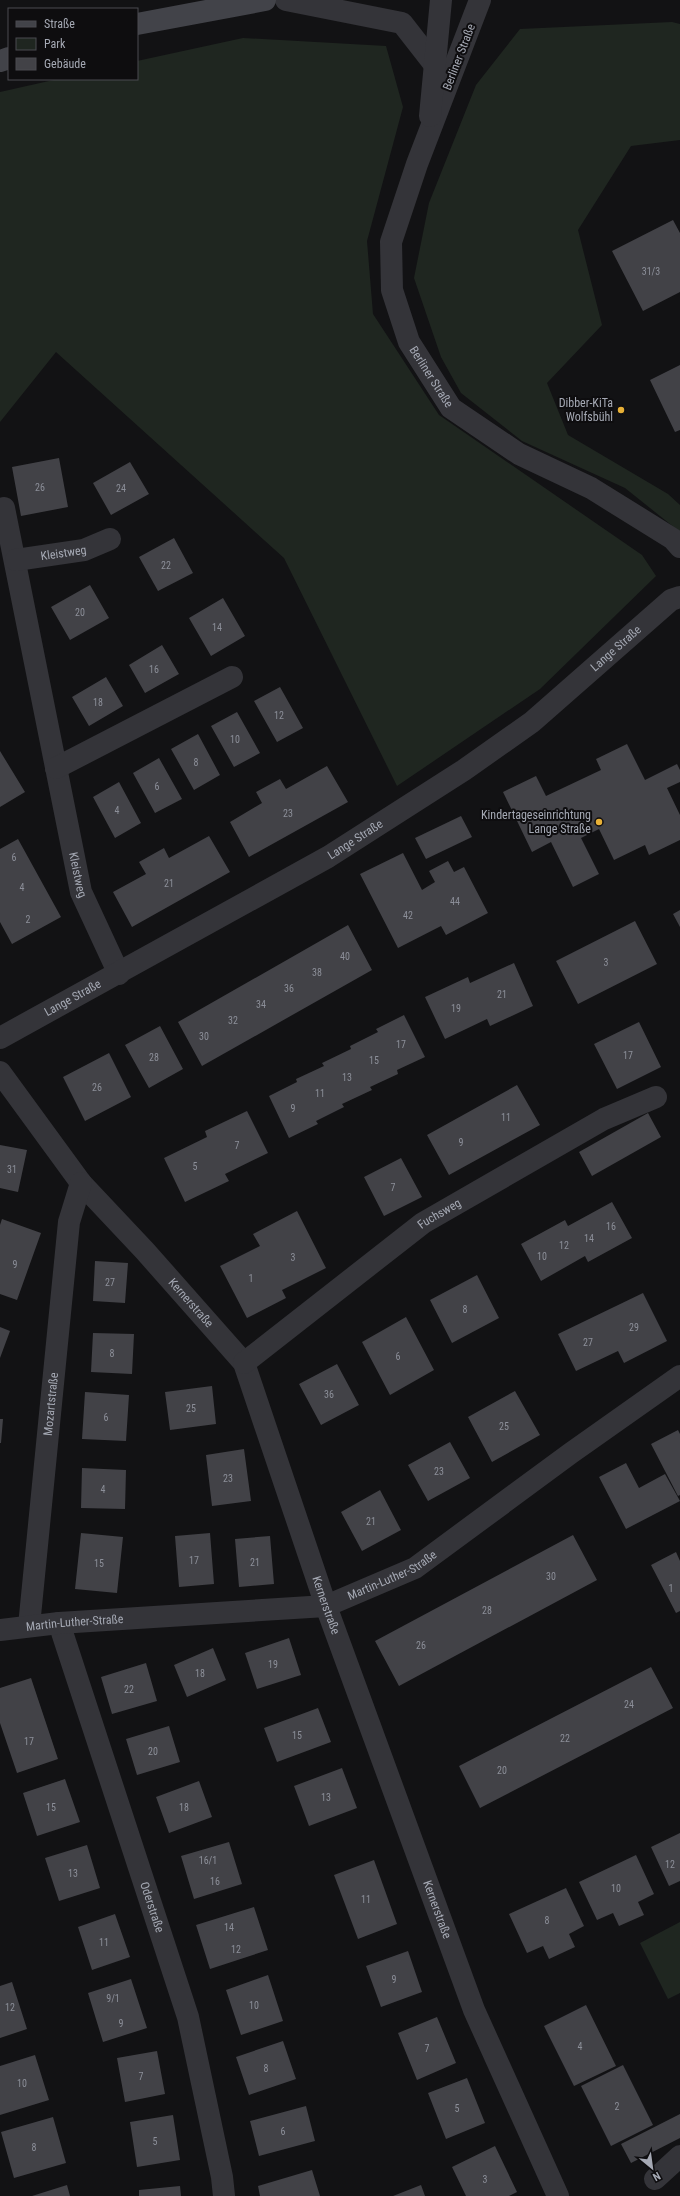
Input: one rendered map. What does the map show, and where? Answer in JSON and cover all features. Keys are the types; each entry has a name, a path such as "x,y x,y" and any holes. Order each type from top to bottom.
{"main road":[{"path":"138,24 265,0"}],"street":[{"name":"Berliner Straße","path":"286,0 402,24 434,64"},
{"name":"Berliner Straße","path":"428,135 441,0"},
{"name":"Berliner Straße","path":"480,0 428,135 391,242 392,290 409,342 451,408 519,454 591,488 673,539 680,547"},
{"name":"Kleistweg","path":"4,508 16,560 81,892 119,974"},
{"name":"Kleistweg","path":"16,560 84,550 110,539"},
{"name":"Lange Straße","path":"0,1038 119,974 328,857 464,770 532,722 671,600 680,597"},
{"path":"56,768 232,677"},
{"name":"Kernerstraße","path":"0,1072 81,1184 145,1251 244,1363 326,1606 474,2010 558,2196"},
{"name":"Fuchsweg","path":"244,1363 423,1223 604,1119 656,1097"},
{"name":"Mozartstraße","path":"29,1626 69,1222 81,1184"},
{"name":"Martin-Luther-Straße","path":"0,1630 59,1623 326,1606 415,1568 571,1453 680,1376"},
{"name":"Oderstraße","path":"59,1623 188,2017 222,2177 224,2196"},
{"path":"654,2179 680,2156"}],"green space":[{"path":"672,22 680,24 680,140 631,146 578,230 602,325 547,383 568,435 668,494 680,505 680,532 625,488 522,441 461,393 441,357 414,278 429,203 476,85 520,29"},
{"path":"243,38 386,46 403,107 367,241 373,314 439,415 642,555 656,576 540,689 397,786 284,558 56,352 0,422 0,92 54,80 138,80 138,61"},
{"path":"680,1922 680,1993 668,1999 640,1943"}],"building":[{"path":"673,220 680,233 680,292 643,311 612,251"},
{"path":"680,365 680,430 675,432 650,380"},
{"path":"59,458 68,507 21,516 12,467"},
{"path":"130,462 149,494 111,515 93,483"},
{"path":"174,538 193,573 158,591 139,557"},
{"path":"90,585 109,618 70,640 51,607"},
{"path":"223,598 245,636 211,656 189,618"},
{"path":"162,645 179,674 145,693 129,665"},
{"path":"106,677 123,706 89,726 72,697"},
{"path":"280,687 303,728 277,742 254,701"},
{"path":"237,712 260,753 234,767 211,726"},
{"path":"198,734 220,775 194,790 171,749"},
{"name":"Kindertageseinrichtung Lange Straße","path":"627,744 645,780 677,764 680,770 680,782 667,788 680,815 680,840 649,855 645,845 614,860 599,829 581,838 599,874 573,887 551,842 532,852 503,792 536,776 546,796 601,770 596,759"},
{"path":"0,751 25,792 0,807"},
{"path":"159,758 182,799 155,813 133,773"},
{"path":"327,766 348,802 249,857 230,822 262,803 256,792 280,779 286,789"},
{"path":"119,782 141,823 115,838 93,797"},
{"path":"461,816 472,837 426,859 415,838"},
{"path":"209,836 230,872 132,927 113,892 146,874 139,862 164,848 169,858"},
{"path":"18,839 61,917 12,944 0,922 0,849"},
{"path":"403,853 422,890 435,882 429,871 448,861 454,872 464,867 488,913 446,935 441,926 398,948 360,874"},
{"path":"680,910 680,927 673,914"},
{"path":"635,921 657,964 578,1004 556,961"},
{"path":"348,925 372,970 202,1066 178,1022"},
{"path":"514,963 533,1006 490,1026 487,1019 445,1039 425,997 468,977 470,983"},
{"path":"404,1015 425,1057 397,1070 398,1074 370,1087 372,1090 342,1104 344,1107 316,1121 318,1124 289,1138 269,1096 297,1082 296,1079 324,1066 322,1063 351,1049 350,1046 378,1032 376,1029"},
{"path":"639,1022 661,1067 617,1089 594,1044"},
{"path":"160,1026 183,1069 149,1088 125,1045"},
{"path":"109,1053 131,1097 85,1121 63,1077"},
{"path":"517,1085 540,1125 449,1175 427,1135"},
{"path":"247,1111 268,1153 225,1174 229,1181 185,1202 164,1158 207,1137 205,1131"},
{"path":"648,1113 661,1137 592,1176 579,1152"},
{"path":"0,1145 27,1150 18,1192 0,1188"},
{"path":"401,1158 422,1197 384,1216 364,1177"},
{"path":"612,1202 632,1238 588,1262 585,1256 541,1281 521,1244 565,1220 568,1226"},
{"path":"297,1211 326,1268 282,1290 286,1298 247,1318 220,1266 260,1246 253,1234"},
{"path":"2,1219 41,1233 17,1300 0,1294 0,1225"},
{"path":"95,1261 128,1263 125,1303 93,1301"},
{"path":"477,1275 499,1318 452,1343 430,1300"},
{"path":"643,1293 667,1341 624,1363 618,1351 576,1371 558,1334"},
{"path":"406,1317 434,1370 390,1395 362,1342"},
{"path":"0,1327 10,1331 0,1358"},
{"path":"93,1333 134,1334 132,1374 91,1372"},
{"path":"337,1364 359,1405 321,1425 299,1384"},
{"path":"212,1386 216,1424 170,1430 165,1392"},
{"path":"515,1391 540,1435 492,1462 468,1417"},
{"path":"85,1392 129,1395 126,1441 82,1439"},
{"path":"0,1419 3,1419 1,1443 0,1443"},
{"path":"678,1430 680,1434 680,1495 678,1496 651,1444"},
{"path":"450,1442 470,1478 428,1501 408,1465"},
{"path":"244,1449 251,1501 212,1506 206,1455"},
{"path":"626,1463 639,1488 665,1474 680,1501 626,1529 599,1477"},
{"path":"82,1468 126,1470 125,1509 81,1508"},
{"path":"380,1490 401,1530 362,1551 341,1512"},
{"path":"81,1533 123,1537 117,1593 75,1589"},
{"path":"210,1533 214,1584 179,1587 175,1536"},
{"path":"573,1535 597,1580 399,1686 375,1641"},
{"path":"270,1536 274,1584 239,1587 235,1539"},
{"path":"676,1552 680,1561 680,1611 676,1613 651,1565"},
{"path":"289,1638 301,1675 257,1689 245,1653"},
{"path":"213,1648 226,1680 187,1697 174,1665"},
{"path":"146,1663 157,1701 112,1714 101,1677"},
{"path":"651,1667 673,1708 480,1808 459,1766"},
{"path":"31,1678 58,1759 17,1773 0,1723 0,1688"},
{"path":"318,1708 331,1742 277,1762 264,1728"},
{"path":"169,1726 180,1762 137,1775 126,1739"},
{"path":"342,1768 357,1808 309,1826 294,1786"},
{"path":"65,1779 80,1822 37,1836 23,1793"},
{"path":"199,1781 212,1817 169,1833 156,1797"},
{"path":"680,1833 680,1881 669,1886 651,1847"},
{"path":"229,1842 242,1884 194,1899 181,1856"},
{"path":"87,1845 100,1888 59,1901 45,1858"},
{"path":"636,1855 654,1894 638,1902 644,1915 619,1926 613,1913 597,1920 579,1882"},
{"path":"374,1860 397,1924 358,1939 334,1875"},
{"path":"566,1888 584,1926 569,1934 575,1947 549,1959 543,1946 527,1953 509,1914"},
{"path":"254,1907 268,1950 210,1969 196,1925"},
{"path":"115,1914 130,1957 92,1970 78,1927"},
{"path":"408,1951 422,1992 381,2007 366,1966"},
{"path":"268,1975 283,2021 241,2035 226,1990"},
{"path":"131,1979 147,2028 103,2042 88,1993"},
{"path":"12,1982 27,2029 0,2038 0,1986"},
{"path":"586,2005 616,2066 574,2086 544,2026"},
{"path":"437,2017 456,2063 417,2080 398,2033"},
{"path":"283,2041 296,2079 249,2095 236,2057"},
{"path":"157,2051 165,2094 125,2102 117,2058"},
{"path":"35,2055 49,2100 0,2115 0,2066"},
{"path":"623,2065 653,2125 611,2146 581,2086"},
{"path":"467,2078 485,2123 446,2139 428,2093"},
{"path":"306,2106 315,2141 259,2156 250,2121"},
{"path":"680,2114 680,2138 631,2163 621,2144"},
{"path":"173,2115 180,2160 137,2167 130,2122"},
{"path":"53,2117 66,2163 14,2178 1,2132"},
{"path":"495,2146 517,2192 509,2196 466,2196 452,2167"},
{"path":"312,2170 320,2196 260,2196 258,2186"},
{"path":"67,2185 70,2196 32,2196"},
{"path":"421,2185 425,2196 393,2196"},
{"path":"180,2186 181,2196 139,2196 139,2190"}],"place":[{"name":"Dibber-KiTa Wolfsbühl","path":"621,410"},
{"name":"Kindertageseinrichtung Lange Straße","path":"599,822"}]}
